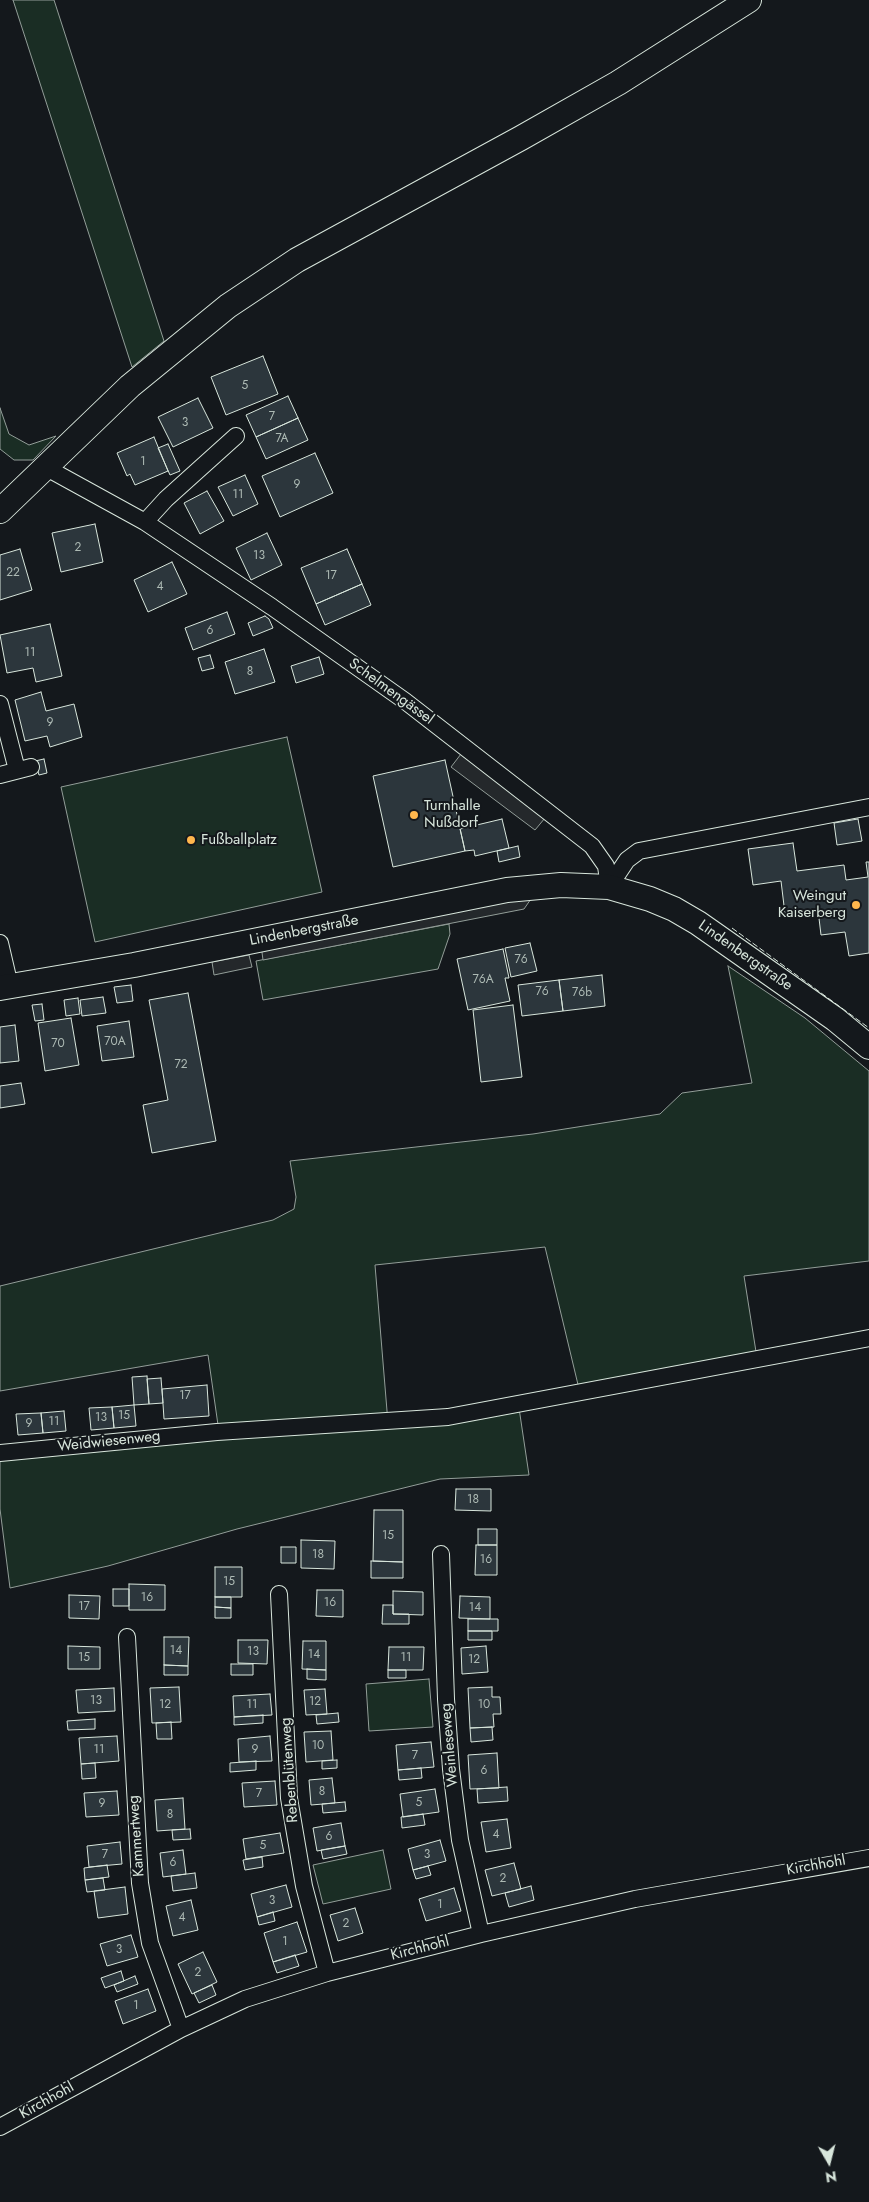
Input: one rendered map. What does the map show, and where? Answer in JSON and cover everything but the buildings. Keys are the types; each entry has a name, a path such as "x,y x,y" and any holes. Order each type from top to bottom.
{"main road":[{"path":"0,512 155,363 228,306 297,260 618,83 749,0"},
{"name":"Lindenbergstraße","path":"5,987 134,965 508,890 561,885 609,886 674,908 835,1019 869,1047"}],"street":[{"path":"145,522 166,499 236,436"},
{"name":"Schelmengässel","path":"45,467 145,522 272,607 405,701 566,824 600,856 606,866 609,886"},
{"path":"0,704 24,768 0,775"},
{"path":"609,886 627,860 639,852 869,807"},
{"path":"0,944 5,987"},
{"name":"Weidwiesenweg","path":"0,1453 218,1432 448,1417 869,1338"},
{"name":"Weinleseweg","path":"441,1554 446,1699 451,1769 460,1840 481,1934"},
{"name":"Rebenblütenweg","path":"279,1594 289,1798 304,1886 327,1973"},
{"name":"Kammertweg","path":"127,1638 140,1883 150,1942 180,2029"},
{"name":"Kirchhohl","path":"0,2127 180,2029 244,1999 327,1973 481,1934 635,1899 869,1858"}],"green space":[{"path":"13,0 54,0 164,341 132,367"},
{"path":"0,408 9,434 29,445 56,436 33,460 14,460 0,449"},
{"name":"Fußballplatz","path":"287,737 322,892 95,942 61,787"},
{"path":"449,924 450,934 438,969 263,1000 256,961"},
{"path":"728,966 805,1018 869,1071 869,1261 744,1276 757,1358 580,1393 545,1247 375,1265 388,1423 519,1408 529,1475 440,1479 237,1529 108,1566 10,1588 0,1509 0,1456 220,1439 208,1355 0,1391 0,1286 273,1220 294,1209 296,1197 290,1161 533,1134 660,1114 682,1093 752,1083"},
{"path":"429,1679 433,1727 369,1731 366,1684"},
{"path":"383,1850 391,1889 323,1904 313,1865"}],"shaded area":[{"path":"461,754 545,818 535,830 451,767"},
{"path":"533,896 524,909 263,960 261,945"},
{"path":"249,955 252,967 214,975 212,962"}],"fence":[{"path":"732,928 869,1028"}],"place":[{"name":"Turnhalle Nußdorf","path":"414,815"},
{"name":"Fußballplatz","path":"191,840"},
{"name":"Weingut Kaiserberg","path":"856,905"}]}
